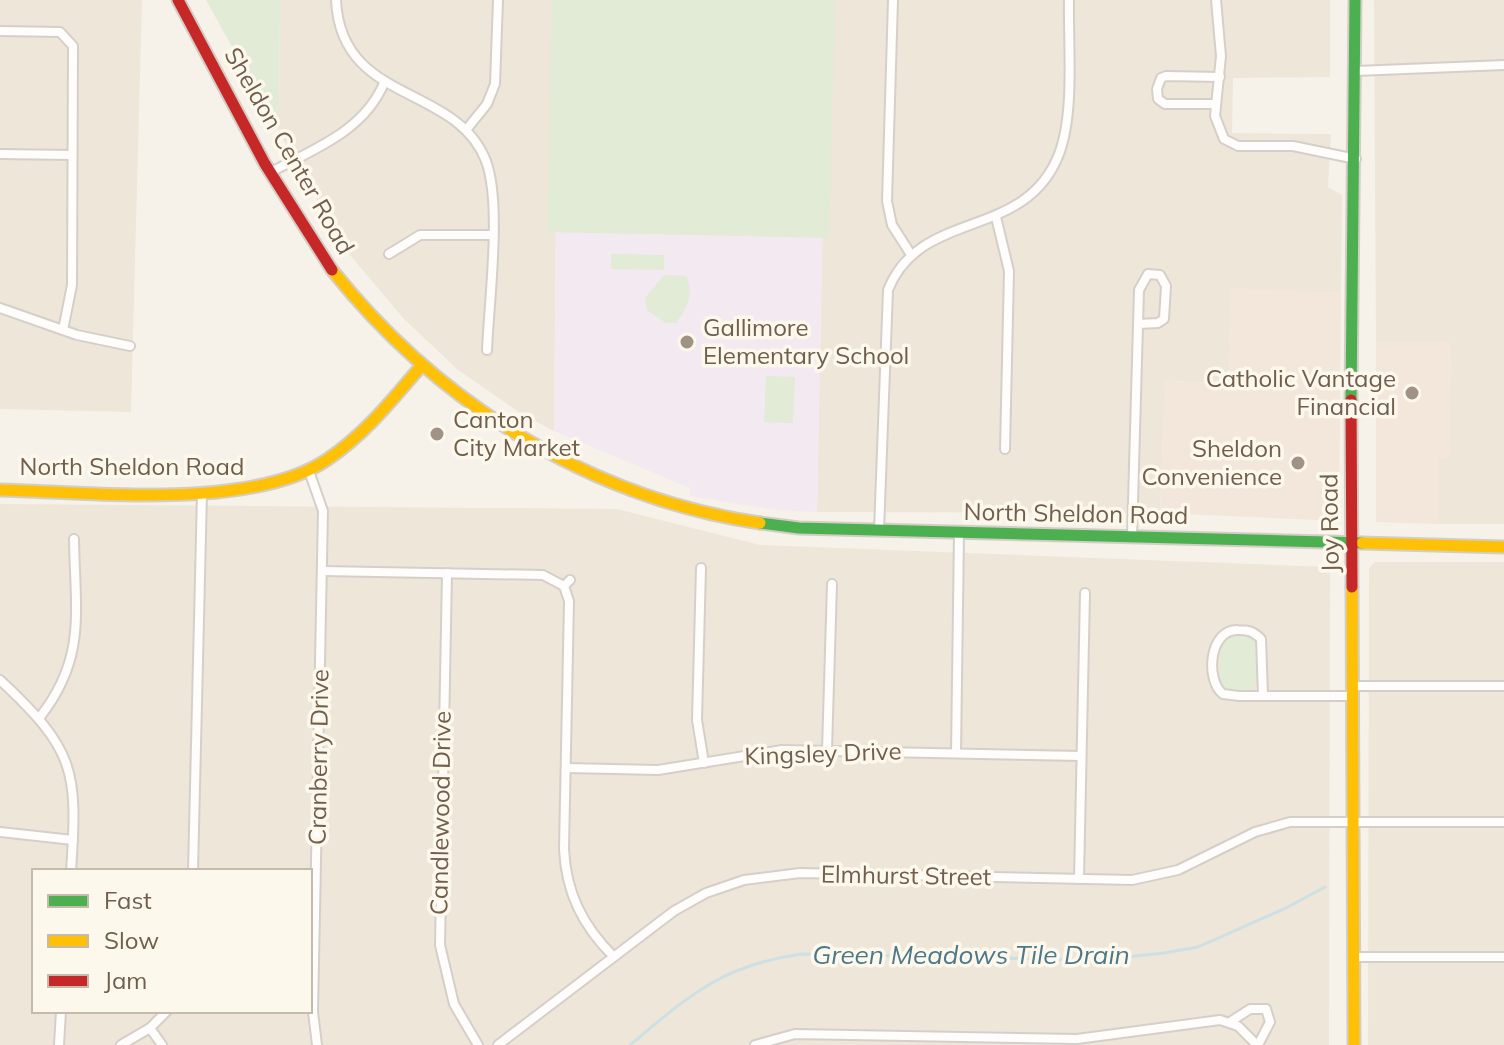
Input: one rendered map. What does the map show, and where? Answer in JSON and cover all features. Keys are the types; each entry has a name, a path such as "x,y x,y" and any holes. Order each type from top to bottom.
{"main road":[{"name":"Sheldon Center Road","path":"178,0 271,172 323,259 347,289 422,365 476,409 529,442 619,485 651,496"},
{"name":"Joy Road","path":"1354,1045 1356,822 1351,393 1356,159 1355,0"},
{"name":"North Sheldon Road","path":"0,490 250,491 309,471 326,461 369,426 422,365"},
{"name":"North Sheldon Road","path":"651,496 759,525 879,531 1504,547"}],"street":[{"path":"336,0 338,21 349,48 367,71 447,116 466,130 480,149 489,170 491,235 487,350"},
{"path":"466,130 487,104 495,84 498,0"},
{"path":"893,0 887,201 892,225 910,253"},
{"path":"879,531 885,305 894,275 910,253 935,237 996,217 1028,198 1047,177 1060,153 1066,129 1069,0"},
{"path":"1216,0 1222,36 1216,125 1224,139 1233,145 1293,146 1356,159"},
{"path":"0,31 60,32 68,37 74,54 72,285 63,330"},
{"path":"1356,71 1504,65"},
{"path":"1216,104 1161,103 1157,89 1161,78 1166,76 1220,77"},
{"path":"271,172 355,125 372,106 384,83"},
{"path":"0,154 72,155"},
{"path":"996,217 1009,271 1005,449"},
{"path":"389,254 420,235 491,235"},
{"path":"1132,537 1138,324 1142,279 1148,274 1160,275 1166,286 1164,319 1158,323 1138,324"},
{"path":"0,308 63,330 130,346"},
{"name":"Cranberry Drive","path":"309,471 323,511 313,1012 317,1045"},
{"path":"193,869 202,493"},
{"path":"956,753 959,533"},
{"path":"40,717 62,686 75,649 74,539"},
{"path":"701,568 697,720 704,763"},
{"path":"323,571 543,575 567,583 567,879 584,922 613,956"},
{"name":"Candlewood Drive","path":"447,573 440,945 454,1004 478,1045"},
{"path":"827,750 832,584"},
{"path":"1079,879 1085,593"},
{"path":"1263,695 1261,639 1251,631 1227,630 1221,634 1215,647 1218,689 1229,695 1263,695 1504,686"},
{"path":"0,680 40,717 59,743 72,774 71,869"},
{"name":"Kingsley Drive","path":"566,768 658,770 766,752 827,750 1081,756"},
{"name":"Elmhurst Street","path":"498,1045 613,956 692,900 725,886 763,876 800,873 1132,880 1166,874 1279,824 1504,822"},
{"path":"0,832 73,840"},
{"path":"1354,957 1504,957"},
{"path":"755,1045 786,1034 1077,1039 1211,1021 1230,1022 1246,1031 1257,1045 1270,1022 1266,1009 1256,1006 1230,1022"},
{"path":"59,1045 61,1013"},
{"path":"121,1045 150,1028 165,1013"},
{"path":"150,1028 162,1045"}],"shaded area":[{"path":"0,0 142,0 131,412 0,409"},
{"path":"280,0 558,0 554,431 517,411 457,369 404,319 344,248 271,117 279,112"},
{"name":"Gallimore Elementary School","path":"558,0 827,0 817,512 776,510 690,496 690,488 554,431"},
{"path":"827,0 1330,0 1330,77 1233,78 1232,133 1331,134 1328,187 1342,195 1341,293 1231,289 1228,383 1165,381 1160,513 817,512"},
{"path":"1374,0 1504,0 1504,524 1439,524 1439,456 1449,457 1451,342 1376,342"},
{"path":"1231,288 1341,293 1339,521 1160,513 1165,381 1228,383"},
{"path":"1376,342 1451,342 1449,457 1439,457 1439,524 1376,522"},
{"path":"0,504 617,509 760,545 1330,567 1329,1045 0,1045"},
{"path":"1375,562 1504,562 1504,1045 1368,1045 1369,568"}],"green space":[{"path":"206,0 280,0 279,112 271,117"},
{"path":"552,0 835,0 829,238 547,232"},
{"path":"611,254 664,255 664,270 611,269"},
{"path":"664,275 686,276 689,282 688,301 676,323 666,323 647,310 645,298"},
{"path":"766,376 795,377 793,423 764,422"},
{"path":"1232,635 1252,637 1259,647 1258,680 1249,690 1226,689 1220,680 1221,643"}],"waterway":[{"name":"Green Meadows Tile Drain","path":"630,1045 708,985 728,974 774,959 802,954 1097,960 1164,953 1198,947 1325,887"}],"traffic: fast":[{"path":"1351,400 1355,0"},
{"path":"760,523 799,528 1362,543"}],"traffic: slow":[{"path":"332,270 374,318 420,363 522,437 578,467 636,492 697,510 760,523"},
{"path":"0,490 170,495 258,486 296,475 328,459 354,439 422,365"},
{"path":"1362,543 1504,547"},
{"path":"1352,587 1354,1045"}],"traffic: jam":[{"path":"178,0 265,164 332,270"},
{"path":"1351,400 1352,587"}],"place":[{"name":"Gallimore Elementary School","path":"687,342"},
{"name":"Catholic Vantage Financial","path":"1412,393"},
{"name":"Canton City Market","path":"437,434"},
{"name":"Sheldon Convenience","path":"1298,463"}]}
